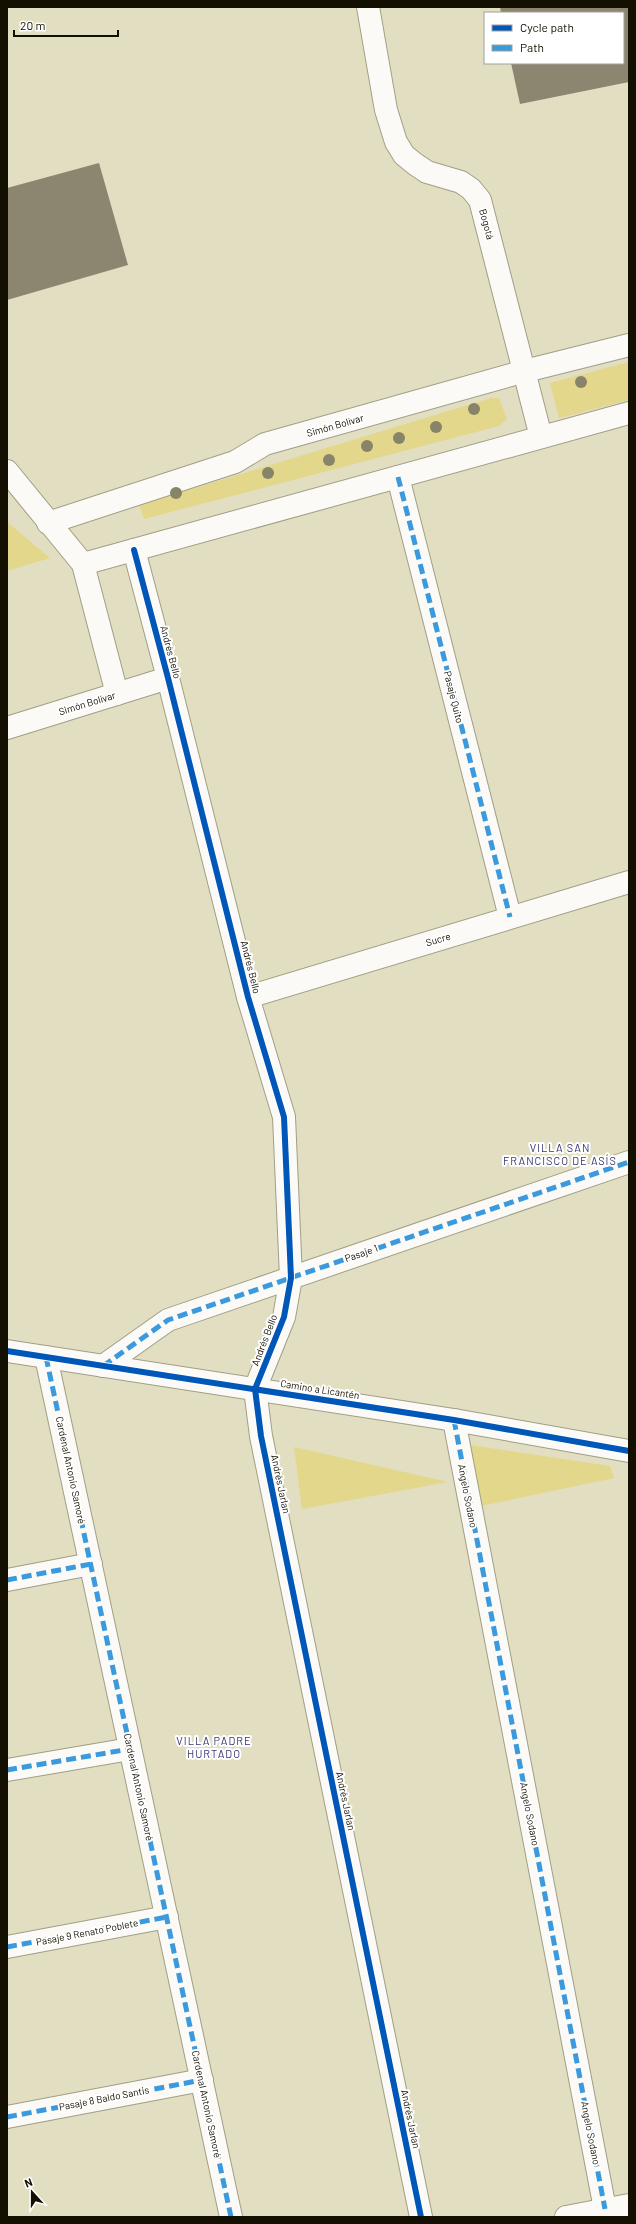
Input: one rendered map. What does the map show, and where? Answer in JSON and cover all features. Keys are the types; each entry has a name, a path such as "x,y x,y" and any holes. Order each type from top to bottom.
{"street":[{"name":"Bogotá","path":"368,7 386,110 396,142 404,155 415,164 427,172 461,182 471,189 480,200 541,438"},
{"name":"Simón Bolívar","path":"48,523 235,462 265,444 525,372 629,345"},
{"path":"84,564 629,413"},
{"path":"7,471 48,523 84,564 117,694"},
{"name":"Pasaje Quito","path":"398,477 510,918"},
{"name":"Andrés Bello","path":"134,550 168,678 248,997 284,1117 291,1278 284,1317 255,1389"},
{"name":"Simón Bolívar","path":"7,728 168,678"},
{"name":"Sucre","path":"248,997 629,882"},
{"name":"Pasaje 1","path":"103,1366 168,1320 629,1162"},
{"name":"Camino a Licantén","path":"7,1351 454,1420 629,1451"},
{"name":"Cardenal Antonio Samoré","path":"46,1357 231,2217"},
{"name":"Andrés Jarlan","path":"255,1389 264,1452 421,2217"},
{"name":"Angelo Sodano","path":"454,1420 605,2209"},
{"path":"7,1580 91,1564"},
{"path":"7,1770 130,1749"},
{"name":"Pasaje 9 Renato Poblete","path":"7,1947 167,1917"},
{"name":"Pasaje 8 Baldo Santis","path":"7,2117 202,2080"},
{"path":"566,2217 629,2205"}],"shaded area":[{"path":"629,362 629,400 559,418 550,383"},
{"path":"491,398 499,398 507,419 499,426 144,519 139,505"},
{"path":"7,522 50,558 7,571"},
{"path":"449,1442 610,1466 614,1478 467,1509"},
{"path":"294,1447 448,1482 302,1509"}],"building":[{"path":"500,7 629,7 629,82 520,104 511,64 624,64 624,12 501,12"},
{"path":"99,163 128,265 7,300 7,188"}],"marked path":[{"path":"398,477 510,917"},
{"path":"103,1366 168,1320 629,1162"},
{"path":"46,1357 231,2217"},
{"path":"454,1420 605,2209"},
{"path":"7,1580 91,1564"},
{"path":"7,1770 130,1749"},
{"path":"7,1947 167,1917"},
{"path":"7,2117 202,2080"}],"cycle path":[{"path":"134,550 168,678 248,997 284,1117 291,1278 284,1317 255,1389 261,1436 421,2217"},
{"path":"7,1351 454,1420 629,1451"}],"district":[{"name":"VILLA SAN FRANCISCO DE ASÍS","path":"560,1153"},
{"name":"VILLA PADRE HURTADO","path":"214,1746"}]}
